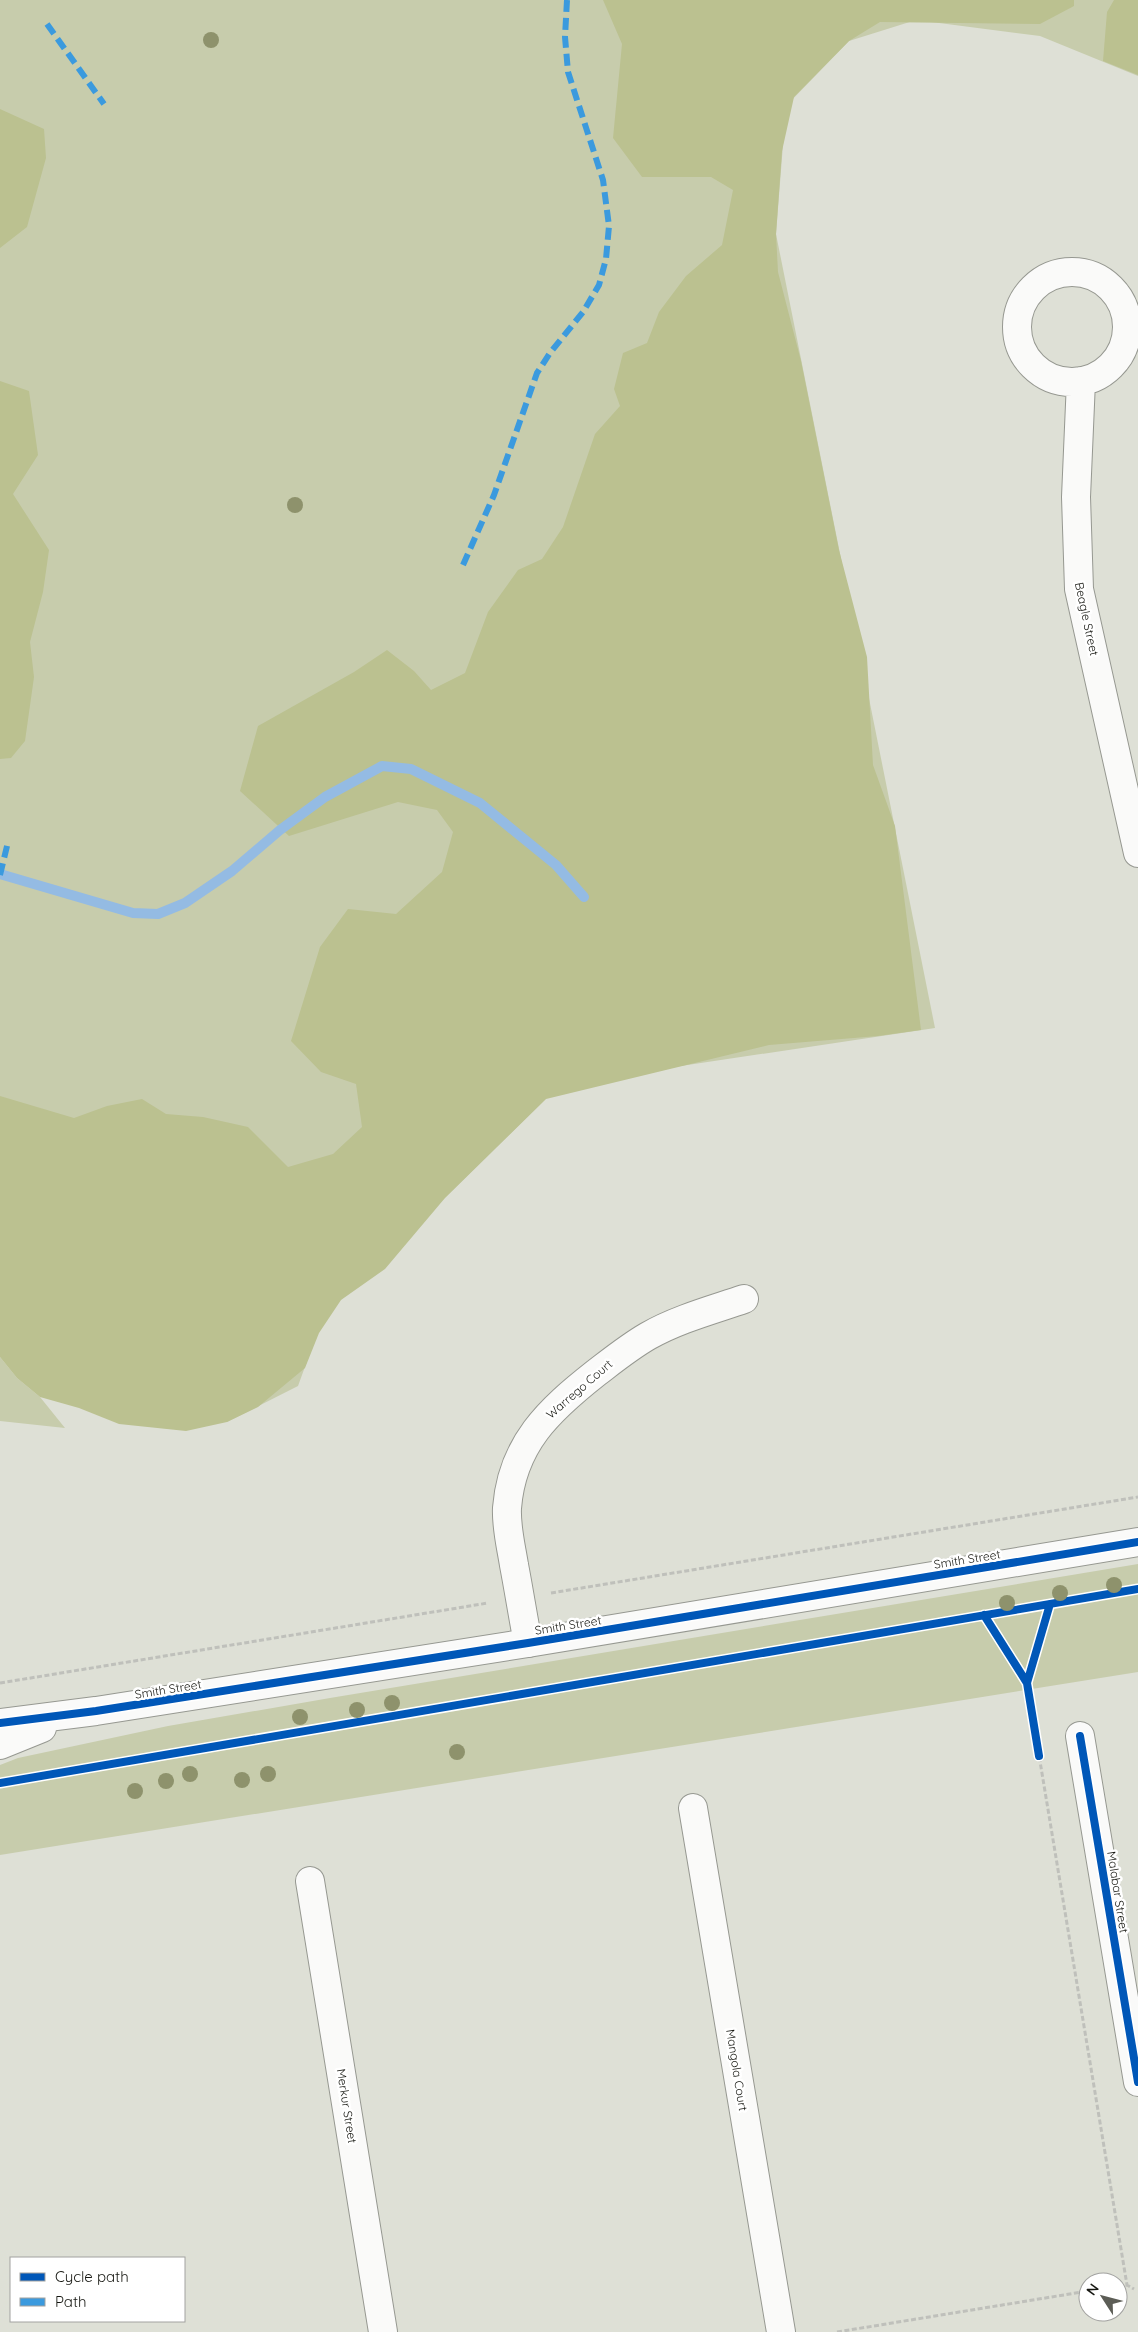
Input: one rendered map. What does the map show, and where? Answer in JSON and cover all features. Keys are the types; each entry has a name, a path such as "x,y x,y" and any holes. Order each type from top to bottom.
{"street":[{"path":"1066,271 1084,272 1102,280 1115,293 1124,309 1127,328 1123,347 1114,363 1099,375 1081,381 1063,381 1047,376 1032,366 1022,352 1017,336 1017,318 1022,301 1033,287 1047,277 1066,271"},
{"name":"Beagle Street","path":"1081,381 1076,497 1079,589 1138,853"},
{"name":"Warrego Court","path":"528,1643 508,1531 507,1509 511,1484 519,1459 532,1435 549,1412 620,1354 649,1336 680,1321 744,1299"},
{"name":"Smith Street","path":"0,1723 96,1711 528,1643 1138,1542"},
{"name":"Smith Street","path":"0,1745 96,1711"},
{"name":"Malabar Street","path":"1080,1736 1138,2082"},
{"name":"Mangola Court","path":"693,1808 781,2332"},
{"name":"Merkur Street","path":"310,1881 384,2332"}],"path":[{"path":"549,1593 1138,1497"},
{"path":"1041,1606 1060,1602"},
{"path":"0,1683 490,1603"},
{"path":"1027,1683 1050,1604"},
{"path":"975,1617 994,1614"},
{"path":"984,1615 1027,1683 1125,2272"},
{"path":"1128,2286 1134,2289"},
{"path":"837,2332 1078,2293"}],"green space":[{"path":"0,0 1138,0 1138,76 1040,36 916,20 849,41 786,106 776,234 935,1028 561,1084 323,1317 298,1386 227,1422 0,1326"},
{"path":"603,0 1074,0 1074,6 1040,24 880,22 849,41 794,97 782,151 776,234 778,272 801,361 839,550 867,657 873,765 895,826 921,1030 878,1036 769,1045 546,1099 445,1198 385,1269 341,1300 319,1333 305,1368 258,1407 227,1422 186,1431 119,1424 79,1408 40,1397 17,1378 0,1357 0,1096 74,1118 107,1106 142,1099 166,1114 203,1117 248,1127 288,1167 333,1154 362,1127 356,1084 321,1072 291,1041 320,947 348,909 396,914 442,872 453,832 437,810 398,802 289,836 240,791 258,726 354,672 387,650 414,671 431,690 465,673 488,612 518,570 542,559 563,527 595,434 620,406 614,389 623,353 647,343 659,312 686,276 722,245 733,190 711,177 642,177 613,138 622,44"},
{"path":"1114,0 1138,0 1138,75 1103,61 1107,12"},
{"path":"0,109 44,129 46,158 27,227 0,248"},
{"path":"0,381 29,391 38,455 13,494 49,550 43,592 30,642 34,677 25,741 11,758 0,759"},
{"path":"0,1357 17,1378 40,1397 65,1428 0,1421"},
{"path":"1138,1564 1138,1672 0,1855 0,1765 18,1758 168,1726"}],"waterway":[{"path":"0,874 133,913 158,914 185,903 232,871 280,830 325,797 382,766 411,769 480,803 556,865 584,897"}],"marked path":[{"path":"463,565 494,495 537,373 550,353 583,312 599,285 606,259 609,226 603,180 568,72 565,37 567,0"},
{"path":"47,24 104,104"},
{"path":"0,875 8,842"}],"cycle path":[{"path":"0,1723 96,1711 528,1643 1138,1542"},
{"path":"0,1783 1138,1589"},
{"path":"984,1615 1027,1683 1050,1604"},
{"path":"1027,1683 1039,1756"},
{"path":"1080,1736 1138,2082"}]}
